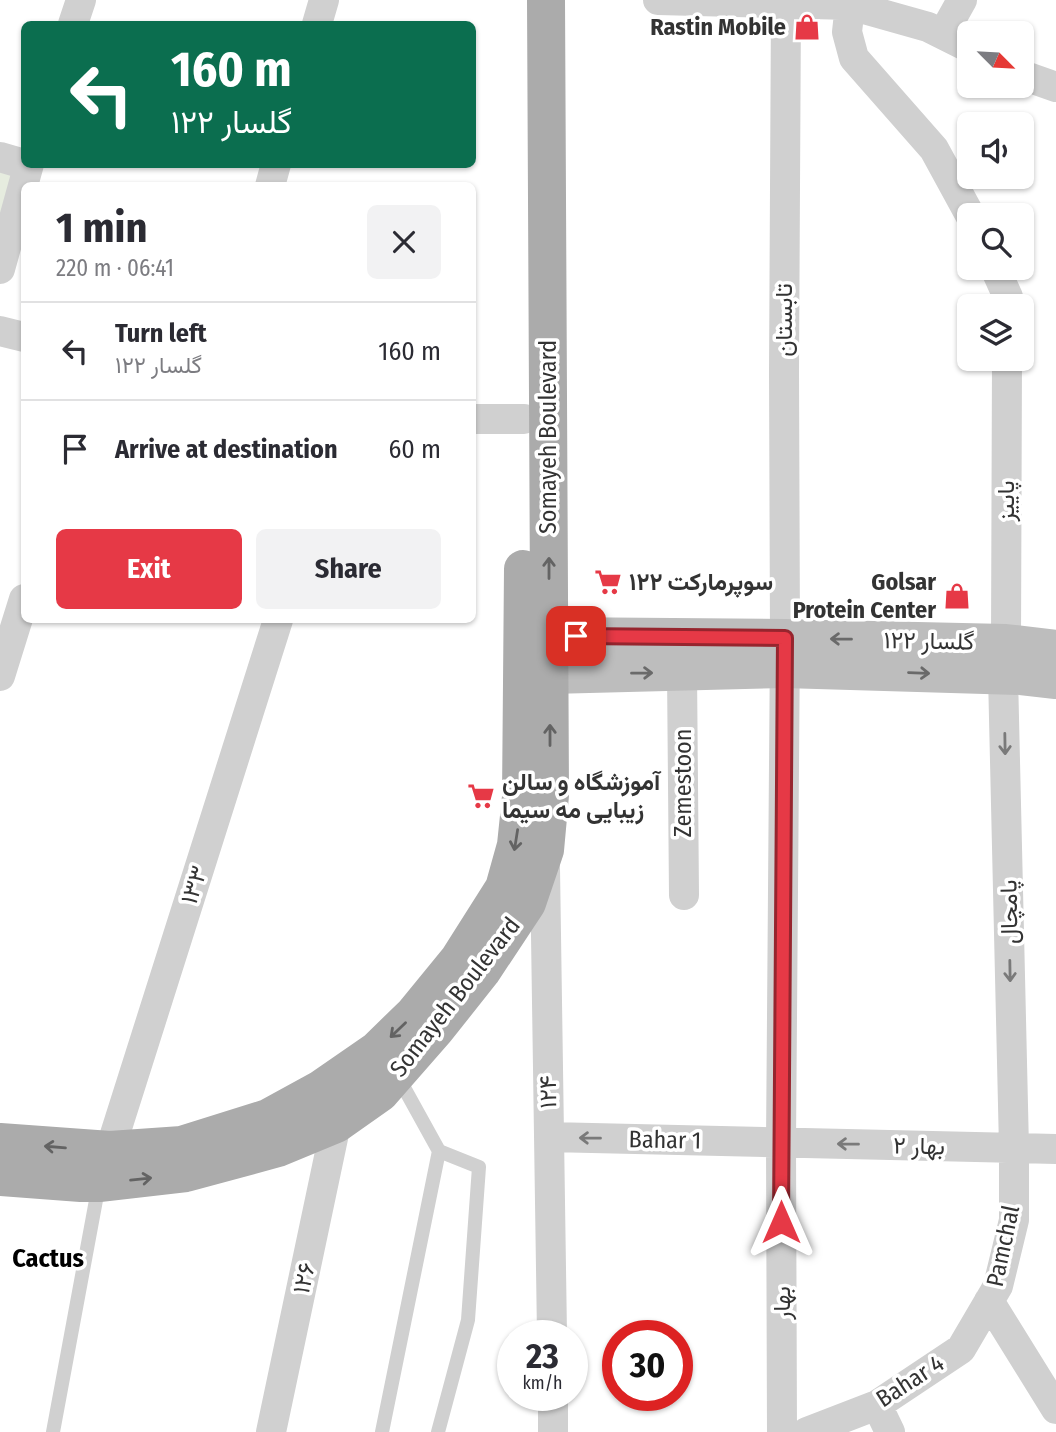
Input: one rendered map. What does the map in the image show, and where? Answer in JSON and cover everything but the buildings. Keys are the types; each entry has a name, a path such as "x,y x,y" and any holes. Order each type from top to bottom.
{"main road":[{"name":"Somayeh Boulevard","path":"523,0 536,280 524,419 536,636"},
{"name":"Somayeh Boulevard","path":"0,1142 71,1149 105,1167 268,1118 321,1088 376,1051 414,1014 459,958 504,888 516,845 536,675 536,280 546,0"},
{"name":"گلسار ۱۲۲","path":"536,636 785,653 1004,659 1056,649"},
{"name":"گلسار ۱۲۲","path":"536,675 682,672 785,653"},
{"name":"گلسار ۱۲۲","path":"1004,659 1056,680"},
{"name":"Somayeh Boulevard","path":"0,1177 105,1167 186,1174 278,1148 336,1124 380,1093 482,971 527,903 545,850 551,795 536,675"}],"street":[{"path":"74,21 81,0"},
{"path":"318,21 324,0"},
{"path":"657,0 851,2 928,27 957,41"},
{"path":"943,34 962,0"},
{"path":"851,2 847,32 853,58 934,149 963,203"},
{"name":"تابستان","path":"785,653 786,3"},
{"path":"1034,79 1056,87"},
{"path":"0,157 21,163"},
{"path":"0,269 21,188"},
{"path":"0,331 21,336"},
{"name":"پاییز","path":"1004,659 1007,371"},
{"path":"476,419 524,419"},
{"path":"0,676 21,609"},
{"name":"۱۳۳","path":"105,1167 277,623"},
{"name":"بهار","path":"782,1432 781,1143 785,653"},
{"name":"پامچال","path":"1004,659 1014,1148"},
{"name":"Zemestoon","path":"682,672 684,895"},
{"name":"۱۲۴","path":"545,850 552,1320"},
{"name":"۱۲۶","path":"271,1432 336,1124"},
{"name":"Bahar 1","path":"549,1137 781,1143"},
{"name":"بهار ۲","path":"781,1143 1056,1149"},
{"name":"Pamchal","path":"989,1301 998,1286 1014,1220 1014,1148"},
{"path":"989,1301 1056,1409"},
{"name":"Bahar 4","path":"807,1432 877,1405 961,1349 989,1301"},
{"path":"877,1405 890,1432"},
{"path":"553,1411 553,1432"}],"lane":[{"path":"397,1074 439,1151 480,1167 468,1320 438,1432"},
{"path":"382,1432 439,1151"},
{"path":"53,1432 105,1167"}],"shaded area":[{"path":"0,167 15,171 0,223"}],"place":[{"name":"Rastin Mobile","path":"807,27"},
{"name":"سوپرمارکت ۱۲۲","path":"608,582"},
{"name":"Golsar Protein Center","path":"957,596"},
{"name":"آموزشگاه و سالن زیبایی مه سیما","path":"481,796"}],"district":[{"name":"Cactus","path":"48,1258"}],"route":[{"path":"576,636 785,638 781,1222"}]}
